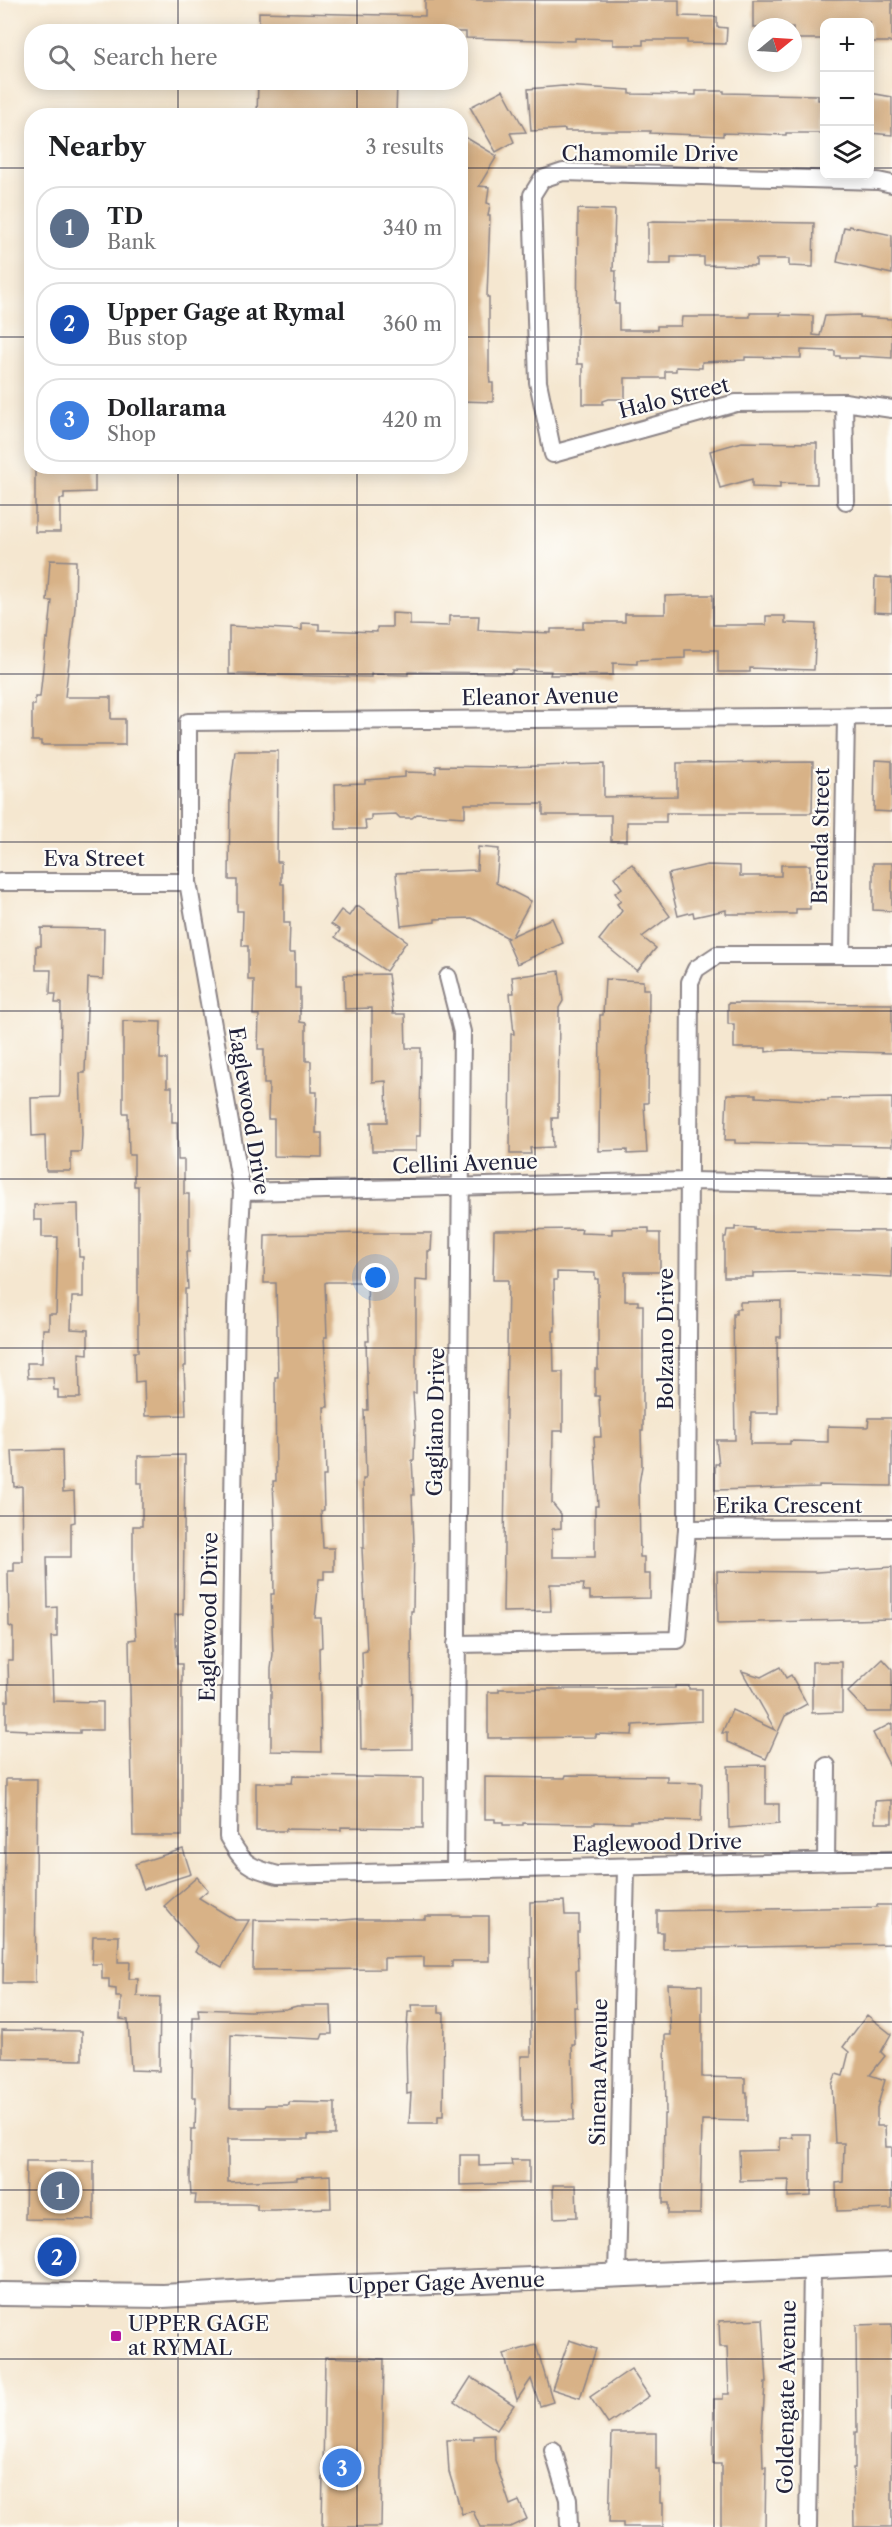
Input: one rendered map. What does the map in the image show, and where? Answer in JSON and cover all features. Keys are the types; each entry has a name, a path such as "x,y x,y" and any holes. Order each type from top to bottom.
{"main road":[{"name":"Upper Gage Avenue","path":"0,2294 163,2296 892,2264"}],"street":[{"name":"Chamomile Drive","path":"553,454 538,382 532,195 542,179 563,172 878,181 892,184"},
{"name":"Halo Street","path":"553,454 736,404 844,402 892,409"},
{"path":"844,402 846,501"},
{"name":"Eleanor Avenue","path":"188,722 892,716"},
{"name":"Brenda Street","path":"842,955 846,717"},
{"name":"Eaglewood Drive","path":"188,722 188,882 242,1192 236,1318 228,1837 241,1859 256,1869 278,1875 892,1860"},
{"name":"Eva Street","path":"0,882 188,882"},
{"name":"Bolzano Drive","path":"456,1644 678,1640 687,1529 690,982 696,969 717,956 892,955"},
{"name":"Gagliano Drive","path":"448,976 462,1032 463,1186 455,1870"},
{"path":"689,1181 892,1185"},
{"name":"Cellini Avenue","path":"242,1192 689,1181"},
{"name":"Erika Crescent","path":"687,1529 892,1528"},
{"path":"826,1862 827,1766"},
{"name":"Sinena Avenue","path":"617,2277 626,1868"},
{"name":"Goldengate Avenue","path":"808,2527 812,2267"},
{"path":"553,2450 568,2499 569,2527"}],"building":[{"path":"425,0 679,0 679,16 717,17 717,27 727,28 726,44 687,43 687,40 643,40 643,45 613,45 613,39 575,38 575,41 468,38 468,24 259,24 259,12 425,16"},
{"path":"753,0 892,0 892,42 874,42 874,18 820,18 820,39 802,39 802,18 753,18"},
{"path":"563,86 630,90 630,94 696,95 696,91 724,91 724,93 818,95 820,133 786,133 786,135 723,133 723,136 650,133 651,131 565,131 565,129 531,131 528,89"},
{"path":"258,90 397,90 396,108 257,108"},
{"path":"503,90 526,132 510,133 514,142 496,152 470,107"},
{"path":"874,94 892,97 892,135 874,133"},
{"path":"468,139 497,156 479,186 489,187 487,297 489,297 489,374 490,383 493,383 493,402 468,401"},
{"path":"578,209 615,210 613,271 616,271 615,304 619,304 619,330 657,330 657,326 681,326 682,317 750,317 750,313 781,313 780,315 813,316 813,335 820,336 825,316 860,315 860,317 892,319 892,358 859,356 859,358 840,358 840,356 835,356 835,351 801,350 801,358 745,357 745,360 702,362 702,368 676,367 676,371 665,371 665,378 625,378 625,399 609,399 603,401 603,404 583,404 583,364 577,364"},
{"path":"648,222 814,223 813,267 789,266 789,259 756,259 756,266 704,265 704,257 671,257 671,264 648,264"},
{"path":"849,226 892,235 892,274 837,262 844,227 849,228"},
{"path":"742,442 817,443 817,484 780,483 780,488 752,487 752,479 720,488 710,451"},
{"path":"35,474 95,474 95,492 64,493 64,499 60,499 60,532 35,532"},
{"path":"50,560 76,561 75,608 65,697 111,697 111,719 125,719 125,745 41,745 41,741 32,741 32,705 35,705 35,697 40,697 52,601 47,601"},
{"path":"875,577 892,578 892,613 874,612"},
{"path":"713,595 713,625 766,625 766,616 785,616 785,623 816,624 814,670 750,668 750,672 718,672 718,650 685,650 685,658 637,660 637,664 613,663 613,675 550,675 551,671 512,670 512,673 408,672 408,675 371,674 371,677 229,674 229,626 302,630 302,623 319,624 319,630 377,632 377,627 392,627 392,613 410,614 410,625 449,626 449,616 479,616 478,630 551,633 551,629 583,629 583,622 625,622 625,614 665,614 665,596"},
{"path":"235,751 278,751 277,862 281,862 281,884 284,884 284,923 290,923 289,953 295,953 295,988 300,988 300,1022 306,1023 306,1061 311,1061 311,1092 317,1092 316,1133 322,1133 322,1157 274,1156 274,1119 268,1119 269,1084 264,1084 264,1049 258,1049 259,1015 253,1015 254,980 248,980 248,946 242,946 243,911 237,911 237,880 229,880 230,793"},
{"path":"875,760 892,761 892,812 874,811"},
{"path":"813,762 812,813 666,813 666,822 627,822 627,841 611,841 611,815 543,815 543,804 465,804 465,817 417,814 412,818 400,818 396,814 371,815 371,820 365,820 366,829 336,829 335,784 365,783 365,780 405,777 405,772 436,773 436,766 506,767 604,764 604,797 677,796 677,763"},
{"path":"478,847 499,849 496,883 531,901 512,936 552,918 563,943 517,964 506,939 508,938 472,918 435,919 435,922 401,926 396,873 477,870"},
{"path":"873,863 892,863 892,911 873,910"},
{"path":"632,864 670,916 642,937 656,948 637,971 599,940 622,911 617,904 621,901 615,893 622,888 614,877"},
{"path":"707,865 740,866 740,876 781,876 781,865 810,865 810,909 796,909 796,914 726,914 726,910 694,917 693,912 678,916 668,874"},
{"path":"355,907 359,907 407,941 386,971 335,937 340,930 331,924 341,910 349,916"},
{"path":"41,928 104,929 103,979 88,978 85,1073 80,1073 81,1152 71,1152 71,1171 46,1171 45,1135 32,1136 31,1098 59,1097 60,1093 61,1003 55,1003 56,994 50,994 51,970 36,970 36,946 41,946"},
{"path":"559,971 563,1001 559,1008 558,1118 552,1118 553,1147 530,1148 531,1154 510,1154 511,1034 514,1034 510,993 514,993 512,977"},
{"path":"388,974 393,1014 405,1014 406,1048 421,1048 420,1136 416,1136 416,1151 372,1151 371,1122 387,1122 386,1081 372,1082 372,1008 345,1009 344,975"},
{"path":"605,979 643,981 643,989 649,989 648,1103 644,1103 647,1153 627,1154 627,1150 599,1151 600,1015 603,1015"},
{"path":"728,1003 892,1004 892,1053 783,1050 766,1052 766,1048 734,1048 734,1024 728,1024"},
{"path":"123,1021 161,1022 160,1059 167,1059 167,1087 172,1087 172,1122 177,1122 178,1160 184,1160 184,1194 189,1194 189,1252 186,1252 188,1289 185,1289 186,1415 145,1416 144,1381 135,1382 134,1352 138,1352 138,1186 134,1186 134,1155 129,1155 128,1113 123,1113"},
{"path":"727,1094 756,1094 756,1097 828,1101 828,1099 892,1098 892,1146 735,1143 735,1140 725,1140"},
{"path":"78,1204 79,1257 83,1257 83,1297 72,1297 71,1329 88,1330 88,1354 79,1353 80,1398 58,1398 58,1390 54,1390 53,1378 28,1378 27,1363 42,1363 43,1329 49,1329 49,1314 56,1314 58,1237 42,1237 42,1220 34,1220 34,1205"},
{"path":"735,1227 754,1228 754,1230 892,1231 892,1277 794,1272 753,1273 753,1277 724,1277 724,1237 726,1237 727,1230 735,1230"},
{"path":"649,1228 649,1233 660,1233 660,1272 625,1272 625,1301 638,1301 638,1305 643,1305 643,1431 641,1431 642,1466 639,1484 640,1557 644,1557 644,1574 650,1574 650,1598 590,1599 590,1591 583,1591 584,1584 550,1584 551,1611 503,1612 508,1280 493,1280 494,1230 582,1229 581,1233 612,1234 612,1229","holes":["557,1272 595,1273 595,1279 598,1279 598,1369 595,1369 595,1396 599,1396 601,1437 594,1437 598,1506 595,1506 595,1557 552,1557 552,1529 561,1528 561,1514 552,1503 553,1431 563,1431 563,1372 554,1372 554,1280 557,1280"]},
{"path":"432,1233 431,1251 428,1251 428,1281 416,1280 416,1393 413,1393 415,1426 414,1460 412,1460 414,1542 413,1611 411,1611 412,1749 361,1750 362,1652 367,1651 362,1548 364,1548 363,1479 366,1479 364,1410 368,1410 367,1282 327,1282 325,1283 327,1337 324,1337 328,1407 324,1407 326,1476 323,1476 324,1510 321,1511 323,1548 334,1548 334,1571 324,1571 324,1579 319,1579 315,1618 321,1618 322,1647 319,1648 321,1752 271,1751 273,1654 271,1594 274,1594 273,1530 275,1530 273,1481 276,1481 275,1377 278,1377 276,1283 264,1283 265,1235"},
{"path":"781,1301 781,1337 777,1337 778,1413 751,1413 750,1444 790,1444 790,1441 828,1442 828,1426 868,1427 869,1418 892,1418 892,1486 819,1485 819,1487 715,1490 715,1464 719,1464 716,1440 735,1440 733,1314 736,1314 736,1309 740,1309 740,1302"},
{"path":"62,1450 63,1492 74,1491 75,1522 71,1523 71,1557 47,1557 48,1608 57,1607 57,1637 51,1637 53,1701 103,1702 103,1730 80,1730 80,1733 27,1732 27,1730 6,1729 6,1701 9,1701 8,1660 13,1660 13,1628 9,1626 8,1571 14,1571 14,1562 23,1562 22,1486 14,1487 12,1451"},
{"path":"185,1455 183,1614 175,1615 177,1664 182,1664 182,1836 133,1836 129,1640 136,1639 133,1526 142,1526 142,1483 138,1483 138,1456"},
{"path":"892,1567 892,1619 718,1623 717,1571 816,1572"},
{"path":"883,1659 892,1669 892,1712 867,1712 848,1692"},
{"path":"812,1662 842,1662 842,1712 812,1713"},
{"path":"780,1667 786,1678 791,1675 807,1704 785,1716 766,1759 727,1742 727,1733 722,1733 732,1710 775,1730 742,1671 761,1677"},
{"path":"675,1686 702,1689 702,1721 633,1725 632,1735 488,1738 488,1692 499,1692 499,1689 675,1688"},
{"path":"892,1723 892,1770 873,1733"},
{"path":"766,1765 766,1804 779,1804 779,1824 729,1828 728,1766"},
{"path":"566,1775 667,1776 667,1782 702,1783 701,1821 503,1825 503,1822 495,1822 495,1819 485,1819 485,1777 565,1778"},
{"path":"293,1776 423,1778 423,1828 341,1827 341,1830 256,1831 256,1783 292,1783"},
{"path":"6,1779 37,1779 35,1983 3,1983"},
{"path":"892,1800 892,1823 875,1823 875,1801"},
{"path":"183,1849 191,1874 144,1889 135,1864"},
{"path":"197,1877 208,1890 199,1898 235,1920 249,1920 222,1967 195,1952 198,1946 164,1906"},
{"path":"564,1901 565,1915 579,1915 578,1970 576,1970 577,2007 574,2007 575,2045 572,2045 574,2120 522,2121 521,2056 531,2056 530,1902"},
{"path":"877,1905 892,1905 892,1944 663,1949 663,1932 657,1932 657,1911 877,1907"},
{"path":"425,1916 489,1916 489,1961 452,1961 452,1967 424,1967 424,1957 384,1958 384,1969 253,1970 254,1920 425,1919"},
{"path":"93,1936 119,1936 118,1962 130,1962 129,1979 138,1979 137,1996 160,1997 159,2071 131,2070 128,2020 120,2019 121,1997 116,1997 116,1989 109,1988 109,1979 102,1979 102,1964 92,1964"},
{"path":"668,1984 702,1985 702,2077 745,2078 745,2092 747,2092 747,2121 702,2120 700,2214 668,2214 668,2203 663,2203 664,2114 666,2114 665,2035 671,2035"},
{"path":"411,2005 439,2005 439,2013 444,2013 443,2116 438,2116 438,2123 409,2123 411,2093 407,2094 406,2046 408,2012 412,2012"},
{"path":"297,2006 331,2006 332,2034 323,2034 321,2039 231,2035 230,2107 289,2105 289,2102 335,2103 335,2135 308,2135 308,2139 228,2139 228,2182 330,2175 331,2208 257,2210 257,2205 248,2204 195,2204 196,2195 191,2195 190,2180 191,2129 195,2129 196,2097 192,2097 193,2017 199,2017 198,2009 250,2011 286,2009"},
{"path":"867,2015 891,2034 881,2052 885,2056 870,2075 885,2080 877,2108 877,2126 885,2126 886,2147 892,2147 892,2209 837,2211 836,2183 843,2182 844,2143 835,2143 832,2085 836,2074 843,2076 849,2052 843,2047"},
{"path":"2,2030 82,2031 82,2060 2,2058"},
{"path":"792,2134 811,2134 811,2196 788,2197 789,2180 740,2181 739,2151 780,2150 780,2138 793,2138"},
{"path":"460,2155 479,2155 479,2166 512,2165 511,2160 529,2160 529,2183 460,2185"},
{"path":"26,2161 94,2161 94,2220 25,2219"},
{"path":"553,2185 576,2185 577,2217 554,2218"},
{"path":"763,2319 767,2383 765,2383 762,2433 763,2467 766,2467 765,2527 721,2527 721,2464 713,2464 714,2399 723,2399 723,2394 729,2394 727,2347 720,2347 719,2321"},
{"path":"892,2324 892,2527 854,2527 853,2468 855,2468 855,2432 857,2432 856,2325"},
{"path":"569,2340 596,2349 580,2398 552,2389"},
{"path":"536,2345 553,2402 540,2406 531,2379 517,2400 504,2354"},
{"path":"325,2357 384,2359 381,2527 322,2527"},
{"path":"631,2369 649,2396 608,2424 590,2397"},
{"path":"471,2377 514,2405 497,2430 455,2402"},
{"path":"612,2433 656,2433 656,2469 660,2469 663,2527 623,2527 623,2523 609,2523"},
{"path":"494,2435 495,2460 510,2505 519,2501 527,2519 510,2527 480,2527 473,2511 462,2514 449,2472 447,2440 474,2439 474,2436"}],"place":[{"name":"TD","path":"60,2191"},
{"name":"Upper Gage at Rymal","path":"57,2257"},
{"name":"UPPER GAGE at RYMAL","path":"116,2336"},
{"name":"Dollarama","path":"342,2468"}]}
